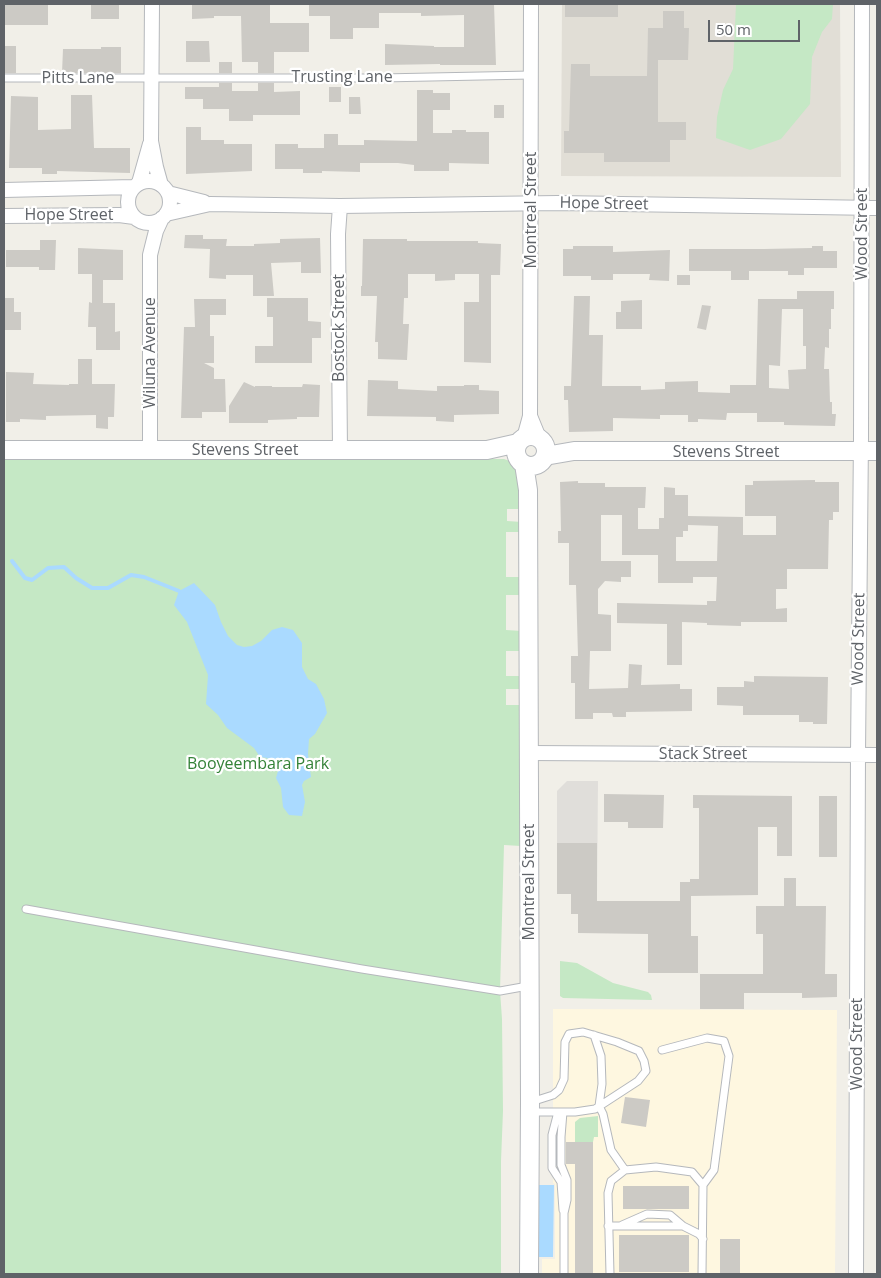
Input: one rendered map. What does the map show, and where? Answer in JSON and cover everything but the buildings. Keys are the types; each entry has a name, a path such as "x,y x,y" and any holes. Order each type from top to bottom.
{"street":[{"path":"151,141 136,185 128,197 131,213 137,219 147,223 155,222 164,216 170,204 156,167 151,141 152,4"},
{"name":"Montreal Street","path":"529,1274 528,490 531,451 531,4"},
{"name":"Wood Street","path":"856,1274 858,754 869,451 861,207 862,4"},
{"path":"136,185 150,181 165,189"},
{"name":"Hope Street","path":"4,190 136,185"},
{"name":"Hope Street","path":"165,189 210,204"},
{"name":"Hope Street","path":"164,216 210,204 340,206 531,204 877,208"},
{"name":"Bostock Street","path":"340,206 338,243 340,451"},
{"name":"Hope Street","path":"4,216 120,215 137,219"},
{"name":"Wiluna Avenue","path":"150,450 150,255 156,231 164,216"},
{"name":"Wiluna Avenue","path":"137,219 150,255"},
{"name":"Stevens Street","path":"4,450 869,451"},
{"name":"Stack Street","path":"529,753 877,755"}],"lane":[{"name":"Trusting Lane","path":"152,78 381,78 531,75"},
{"name":"Pitts Lane","path":"4,78 152,78"},
{"path":"26,908 362,969 491,990 502,991 529,986"},
{"path":"583,1032 639,1051 644,1061 646,1071 638,1082 595,1109 561,1112 530,1107 559,1090 564,1079 565,1042 569,1034 583,1032"},
{"path":"594,1035 601,1056 602,1084 599,1106 603,1114 611,1150 625,1170"},
{"path":"662,1050 706,1038 724,1041 729,1056 714,1170 703,1185 702,1274"},
{"path":"561,1112 561,1165 567,1178 567,1200 564,1213 564,1274"},
{"path":"610,1274 608,1193 611,1182 625,1170 656,1167 692,1172 703,1185"},
{"path":"620,1226 648,1214 670,1215 683,1226 699,1234 703,1239"},
{"path":"608,1226 683,1226"}],"shaded area":[{"path":"562,4 840,4 841,177 561,176"},
{"path":"567,781 598,781 597,894 557,894 557,791"},
{"path":"553,1009 837,1010 835,1274 542,1274 542,1259 555,1259"}],"green space":[{"path":"736,4 833,4 832,19 822,32 812,57 810,104 781,139 750,150 716,138 717,117 723,90 733,69"},
{"name":"Booyeembara Park","path":"4,458 504,459 515,463 519,468 522,509 507,509 507,521 522,522 522,532 506,532 506,577 522,577 522,595 506,595 506,630 522,631 522,651 506,651 506,676 521,676 522,689 506,689 506,705 522,705 521,846 504,845 500,991 503,1111 501,1274 4,1274"},
{"path":"560,961 577,963 613,983 648,992 652,1000 563,998 560,996"},
{"path":"598,1116 598,1137 594,1137 593,1142 575,1142 575,1122 580,1118"}],"water":[{"path":"194,583 215,605 228,636 237,645 244,647 252,646 261,641 272,630 282,627 293,630 302,643 302,667 308,679 316,684 324,699 327,713 315,734 309,739 308,754 311,777 304,781 302,785 305,802 302,816 289,815 283,807 281,788 276,778 278,771 273,764 267,758 260,757 254,748 227,728 218,715 206,704 208,675 187,622 174,605 179,591"},
{"path":"539,1185 554,1185 553,1257 539,1257"}],"waterway":[{"path":"12,561 25,578 32,580 48,568 64,567 76,578 92,588 108,588 131,575 144,577 179,591"}]}
